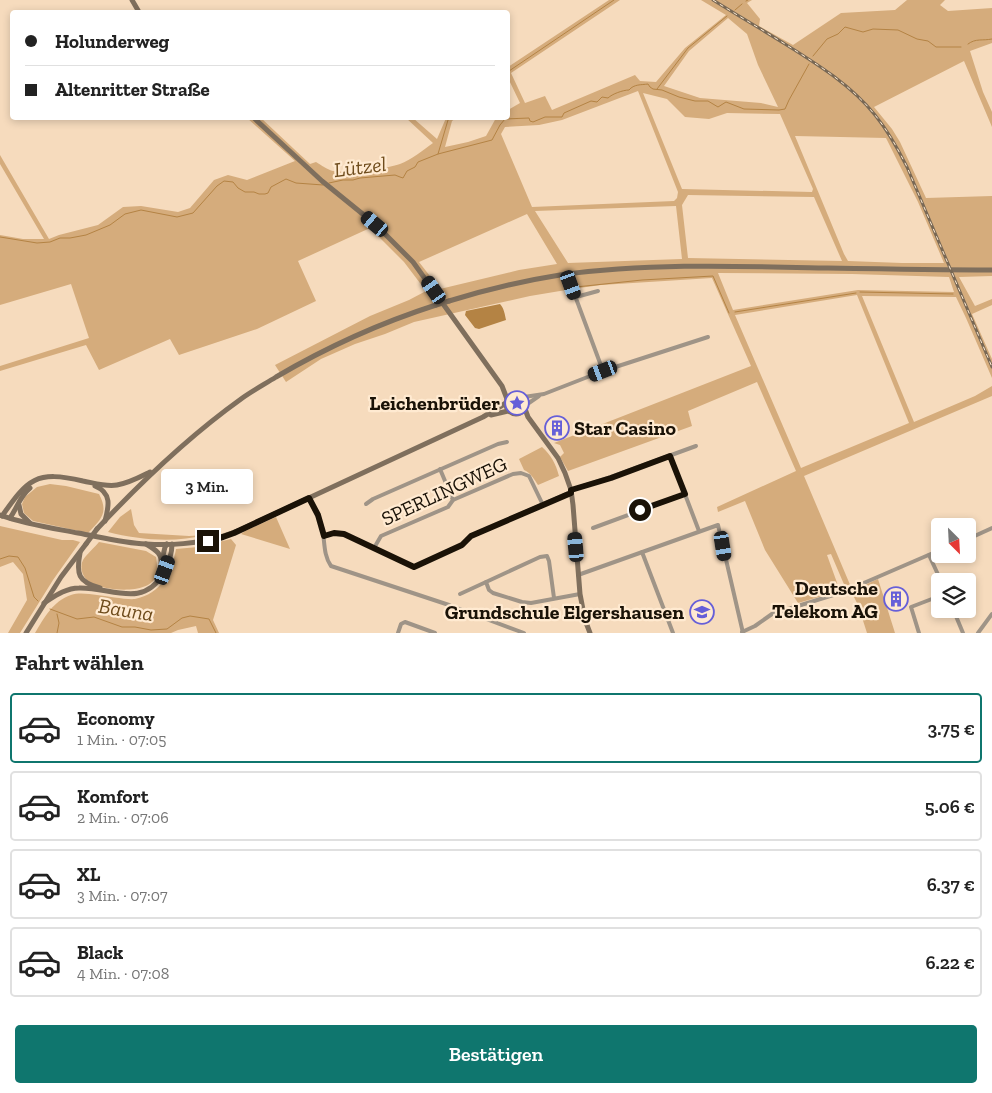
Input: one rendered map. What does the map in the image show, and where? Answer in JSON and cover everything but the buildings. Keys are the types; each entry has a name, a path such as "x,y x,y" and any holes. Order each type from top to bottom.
{"main road":[{"path":"256,120 322,181 375,224 413,262 502,386 513,394 519,394 524,397 528,417 558,458 571,491 580,594 585,620 590,633"},
{"path":"26,633 60,577 86,544 155,470 197,433 242,398 293,367 342,341 402,316 449,301 522,282 601,271 642,268 750,266 992,270"},
{"path":"502,386 508,411"},
{"path":"155,470 118,485 104,485 48,476 37,479 22,490 1,516 32,524 146,544 208,541 234,533 483,417 513,394"},
{"path":"517,414 525,407"},
{"path":"483,417 508,411 517,414 524,418 550,447"},
{"path":"10,518 22,495 37,482 49,479 76,482 102,489 108,502 105,522"},
{"path":"19,502 21,514 32,524"},
{"path":"146,544 158,551 162,560"},
{"path":"80,553 78,571 85,583 108,590 129,593 149,587 156,581 160,575 165,547 169,544"},
{"path":"44,603 69,589 80,588 125,595 145,591 159,581 165,570 170,558 169,544"}],"street":[{"path":"571,285 603,371"},
{"path":"576,298 598,291"},
{"path":"524,397 541,395 603,371 708,337"},
{"path":"525,407 541,395"},
{"path":"366,504 373,499 440,469 498,444 507,442"},
{"path":"324,536 334,533 344,534 414,567 462,545 471,536 571,491 696,446"},
{"path":"670,456 699,531"},
{"path":"440,469 453,500"},
{"name":"SPERLINGWEG","path":"374,548 381,536 448,507 453,500 513,474 522,473 529,476 543,505"},
{"path":"593,528 685,494"},
{"path":"309,498 318,515 324,536 327,559 331,566 449,605 524,633"},
{"path":"578,575 718,525 742,632 755,626 772,614 843,592 929,555 937,573"},
{"path":"976,535 992,528"},
{"path":"642,552 673,633"},
{"path":"460,594 540,557 547,556 554,598"},
{"path":"486,582 489,590 493,593 522,602 531,603 580,594"},
{"path":"919,633 910,607 931,599"},
{"path":"978,633 992,614"},
{"path":"957,618 963,633"},
{"path":"398,633 401,624 405,622 435,633"}],"shaded area":[{"path":"609,0 620,0 511,73 525,103 545,96 552,110 635,75 640,81 656,82 685,48 726,15 701,0 752,0 747,3 760,19 759,26 793,45 841,13 895,10 907,0 945,0 940,5 948,11 992,8 992,43 970,51 983,92 992,112 992,127 964,61 874,107 900,142 926,198 992,196 992,276 959,277 975,306 992,299 992,305 972,314 992,359 992,378 956,297 862,296 914,422 975,396 992,386 992,396 804,476 851,587 846,589 831,554 827,555 840,591 798,603 765,550 745,501 718,512 717,507 796,471 757,382 688,411 692,426 568,471 560,457 564,453 560,445 554,443 751,366 712,278 601,285 572,289 530,296 414,322 321,359 286,382 275,365 370,316 426,291 404,262 370,228 298,261 316,301 257,329 179,355 170,339 99,370 86,345 0,371 0,366 89,338 71,284 0,305 0,235 23,239 44,239 0,164 0,155 49,239 98,225 123,207 141,206 178,212 190,208 214,180 228,175 247,180 295,161 249,120 263,120 310,164 316,162 333,171 367,170 400,164 433,143 408,120 415,120 437,139 445,120 453,120 445,147 486,136 495,120 510,120 510,109 520,103 510,82 510,66","holes":["728,18 747,34 758,65 778,107 761,103 700,98 664,86 689,51","638,91 678,192 677,198 674,201 532,207 501,134 505,127 539,125 562,120","643,93 667,99 685,117 709,119 727,113 780,114 813,189 812,192 682,189","795,136 886,138 918,202 944,263 848,261","688,195 814,197 842,261 688,258 682,205","676,206 682,259 568,263 535,211","527,214 557,264 519,270 440,289 419,262","718,273 949,277 954,292 858,290 733,310","857,295 909,423 801,468 735,315"]},
{"path":"500,304 506,320 479,329 475,328 465,315 466,311"},
{"path":"542,447 553,460 559,476 538,485 530,474 524,470 519,459"},
{"path":"50,484 99,494 103,506 102,515 97,524 88,533 33,521 24,513 22,504 25,497 37,487"},
{"path":"131,509 134,525 139,533 189,536 206,535 182,539 157,540 108,532 120,517"},
{"path":"276,517 290,549 241,534 245,531"},
{"path":"0,526 62,540 80,542 53,580 20,633 8,633 27,600 23,574 13,562 0,567"},
{"path":"231,539 236,545 213,620 219,633 198,633 196,626 171,633 35,633 54,606 65,598 81,593 131,599 144,596 152,592 164,581 172,566 176,549 198,547"},
{"path":"99,542 146,551 156,557 157,574 152,582 136,589 126,590 106,588 88,581 82,573 81,566 84,558"},
{"path":"878,579 895,633 867,633 858,605 851,591"}],"waterway":[{"path":"510,70 614,0"},
{"path":"735,10 742,4"},
{"path":"657,89 688,48 727,16"},
{"name":"Lützel","path":"813,56 827,39 838,34 845,27 863,32 873,29 898,30 917,39 928,41 936,47 961,47"},
{"name":"Lützel","path":"968,44 976,40 992,39"},
{"name":"Lützel","path":"510,119 529,118 533,122 545,117 562,117 564,113 591,101 597,102 602,97 608,98 638,85 648,84 653,89 662,90 695,101 708,101 718,107 726,102 744,109 785,109 809,64"},
{"path":"438,154 448,120"},
{"name":"Lützel","path":"329,183 395,175 403,178 407,171 415,167 418,162 438,154 492,140 504,120"},
{"name":"Lützel","path":"0,237 37,243 50,242 60,238 86,235 110,225 125,214 141,210 177,217 193,213 217,186 224,181 233,182 245,192 259,194 268,193 271,187 286,179 296,183 323,185"},
{"path":"576,287 642,280 713,276 729,313"},
{"path":"860,292 953,294"},
{"path":"735,312 856,293"},
{"name":"Bauna","path":"0,559 9,556 18,557 25,568 34,597 38,601"},
{"name":"Bauna","path":"50,609 77,619 94,617 122,627 151,630 167,629 182,618 190,616 209,619 216,633"},
{"path":"57,614 59,623 57,633"}],"railway":[{"path":"713,0 821,67 866,104 880,121 907,167 992,367"}],"place":[{"name":"Leichenbrüder","path":"517,403"},
{"name":"Star Casino","path":"557,428"},
{"name":"Deutsche Telekom AG","path":"896,599"},
{"name":"Grundschule Elgershausen","path":"702,612"}],"route":[{"path":"208,541 234,533 309,498 318,515 324,536 334,533 344,534 414,567 462,545 471,536 571,493 571,490 611,478 670,456 685,494 640,510"}]}
